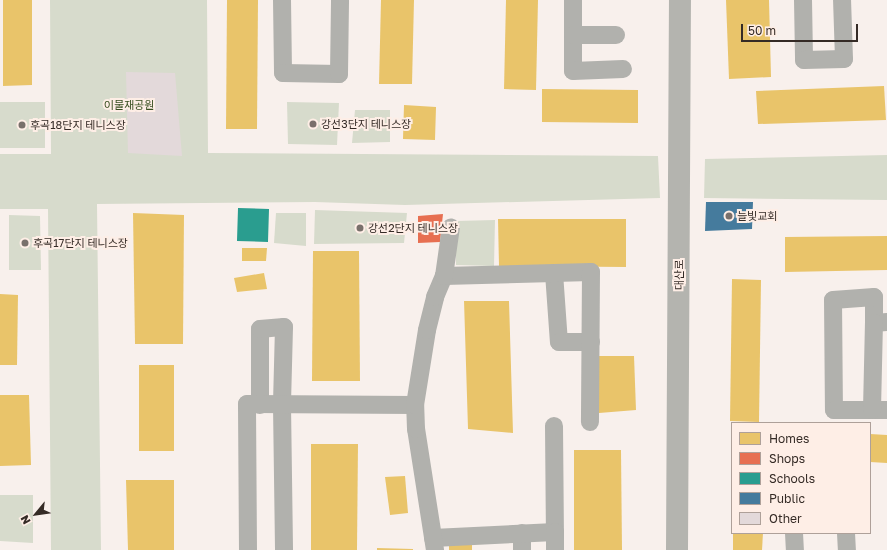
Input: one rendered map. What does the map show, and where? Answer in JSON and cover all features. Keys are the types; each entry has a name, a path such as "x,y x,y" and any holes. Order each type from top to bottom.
{"main road":[{"name":"대산로","path":"677,550 680,0"}],"lane":[{"path":"282,0 284,74 339,74 340,0"},
{"path":"573,0 574,71 624,69"},
{"path":"803,0 804,60 844,59 842,0"},
{"path":"573,35 616,35"},
{"path":"451,227 444,276 435,298 427,330 415,405 416,429 434,544 522,542 555,532"},
{"path":"554,272 559,342 591,342"},
{"path":"444,276 591,272 590,422"},
{"path":"874,297 880,322 879,410 834,410 833,300 874,297"},
{"path":"260,405 260,329 284,327 282,405 284,550"},
{"path":"248,550 247,404 415,405"},
{"path":"554,426 555,550"},
{"path":"794,534 795,550"},
{"path":"846,534 847,550"}],"green space":[{"name":"이물재공원","path":"50,0 207,0 208,153 658,156 660,198 405,205 315,202 97,204 101,550 51,550 48,209 0,209 0,154 51,154"},
{"name":"후곡18단지 테니스장","path":"0,102 45,102 45,148 0,148"},
{"name":"강선3단지 테니스장","path":"287,102 339,103 337,145 288,144"},
{"path":"355,110 390,110 390,142 352,143"},
{"path":"887,155 887,200 704,198 705,159"},
{"name":"강선2단지 테니스장","path":"315,210 407,213 404,243 314,244"},
{"path":"276,213 306,213 306,246 274,243"},
{"name":"후곡17단지 테니스장","path":"9,215 40,216 41,270 9,270"},
{"path":"495,220 494,266 456,265 456,221"},
{"path":"0,495 33,495 33,543 0,541"}],"building: Homes":[{"path":"3,0 32,0 32,85 3,86"},
{"path":"227,0 258,0 257,129 226,129"},
{"path":"381,0 414,0 412,84 379,84"},
{"path":"506,0 538,0 536,90 504,89"},
{"path":"726,0 769,0 771,77 729,79"},
{"path":"884,86 886,120 758,124 756,91"},
{"path":"542,89 638,90 638,123 542,122"},
{"path":"404,105 436,107 435,140 403,139"},
{"path":"133,213 184,215 183,344 135,344"},
{"path":"498,219 626,219 626,267 499,266"},
{"path":"887,236 887,270 785,272 785,237"},
{"path":"242,248 267,248 266,261 242,261"},
{"path":"313,251 359,251 360,381 312,381"},
{"path":"264,273 267,289 237,292 234,278"},
{"path":"732,279 761,280 759,422 730,421"},
{"path":"0,294 18,295 17,365 0,365"},
{"path":"464,301 509,301 513,433 468,429"},
{"path":"595,356 634,356 636,410 599,413"},
{"path":"139,365 174,365 174,451 139,451"},
{"path":"0,395 29,395 31,465 0,466"},
{"path":"871,434 887,435 887,463 871,462"},
{"path":"311,444 358,444 357,550 311,550"},
{"path":"574,450 621,450 622,550 574,550"},
{"path":"405,476 408,513 390,515 385,477"},
{"path":"126,480 174,480 174,550 128,550"},
{"path":"733,534 763,534 762,550 733,550"},
{"path":"449,540 472,540 472,550 449,550"},
{"path":"377,548 413,549 413,550 377,550"}],"building: Shops":[{"path":"443,214 440,242 418,243 418,216"}],"building: Schools":[{"path":"238,208 269,209 268,242 237,241"}],"building: Public":[{"name":"늘빛교회","path":"706,202 753,202 752,229 705,231"}],"building: Other":[{"path":"126,72 175,73 182,156 128,153"}],"place":[{"name":"강선3단지 테니스장","path":"313,124"},
{"name":"후곡18단지 테니스장","path":"22,125"},
{"name":"늘빛교회","path":"729,216"},
{"name":"강선2단지 테니스장","path":"360,228"},
{"name":"후곡17단지 테니스장","path":"25,243"}]}
